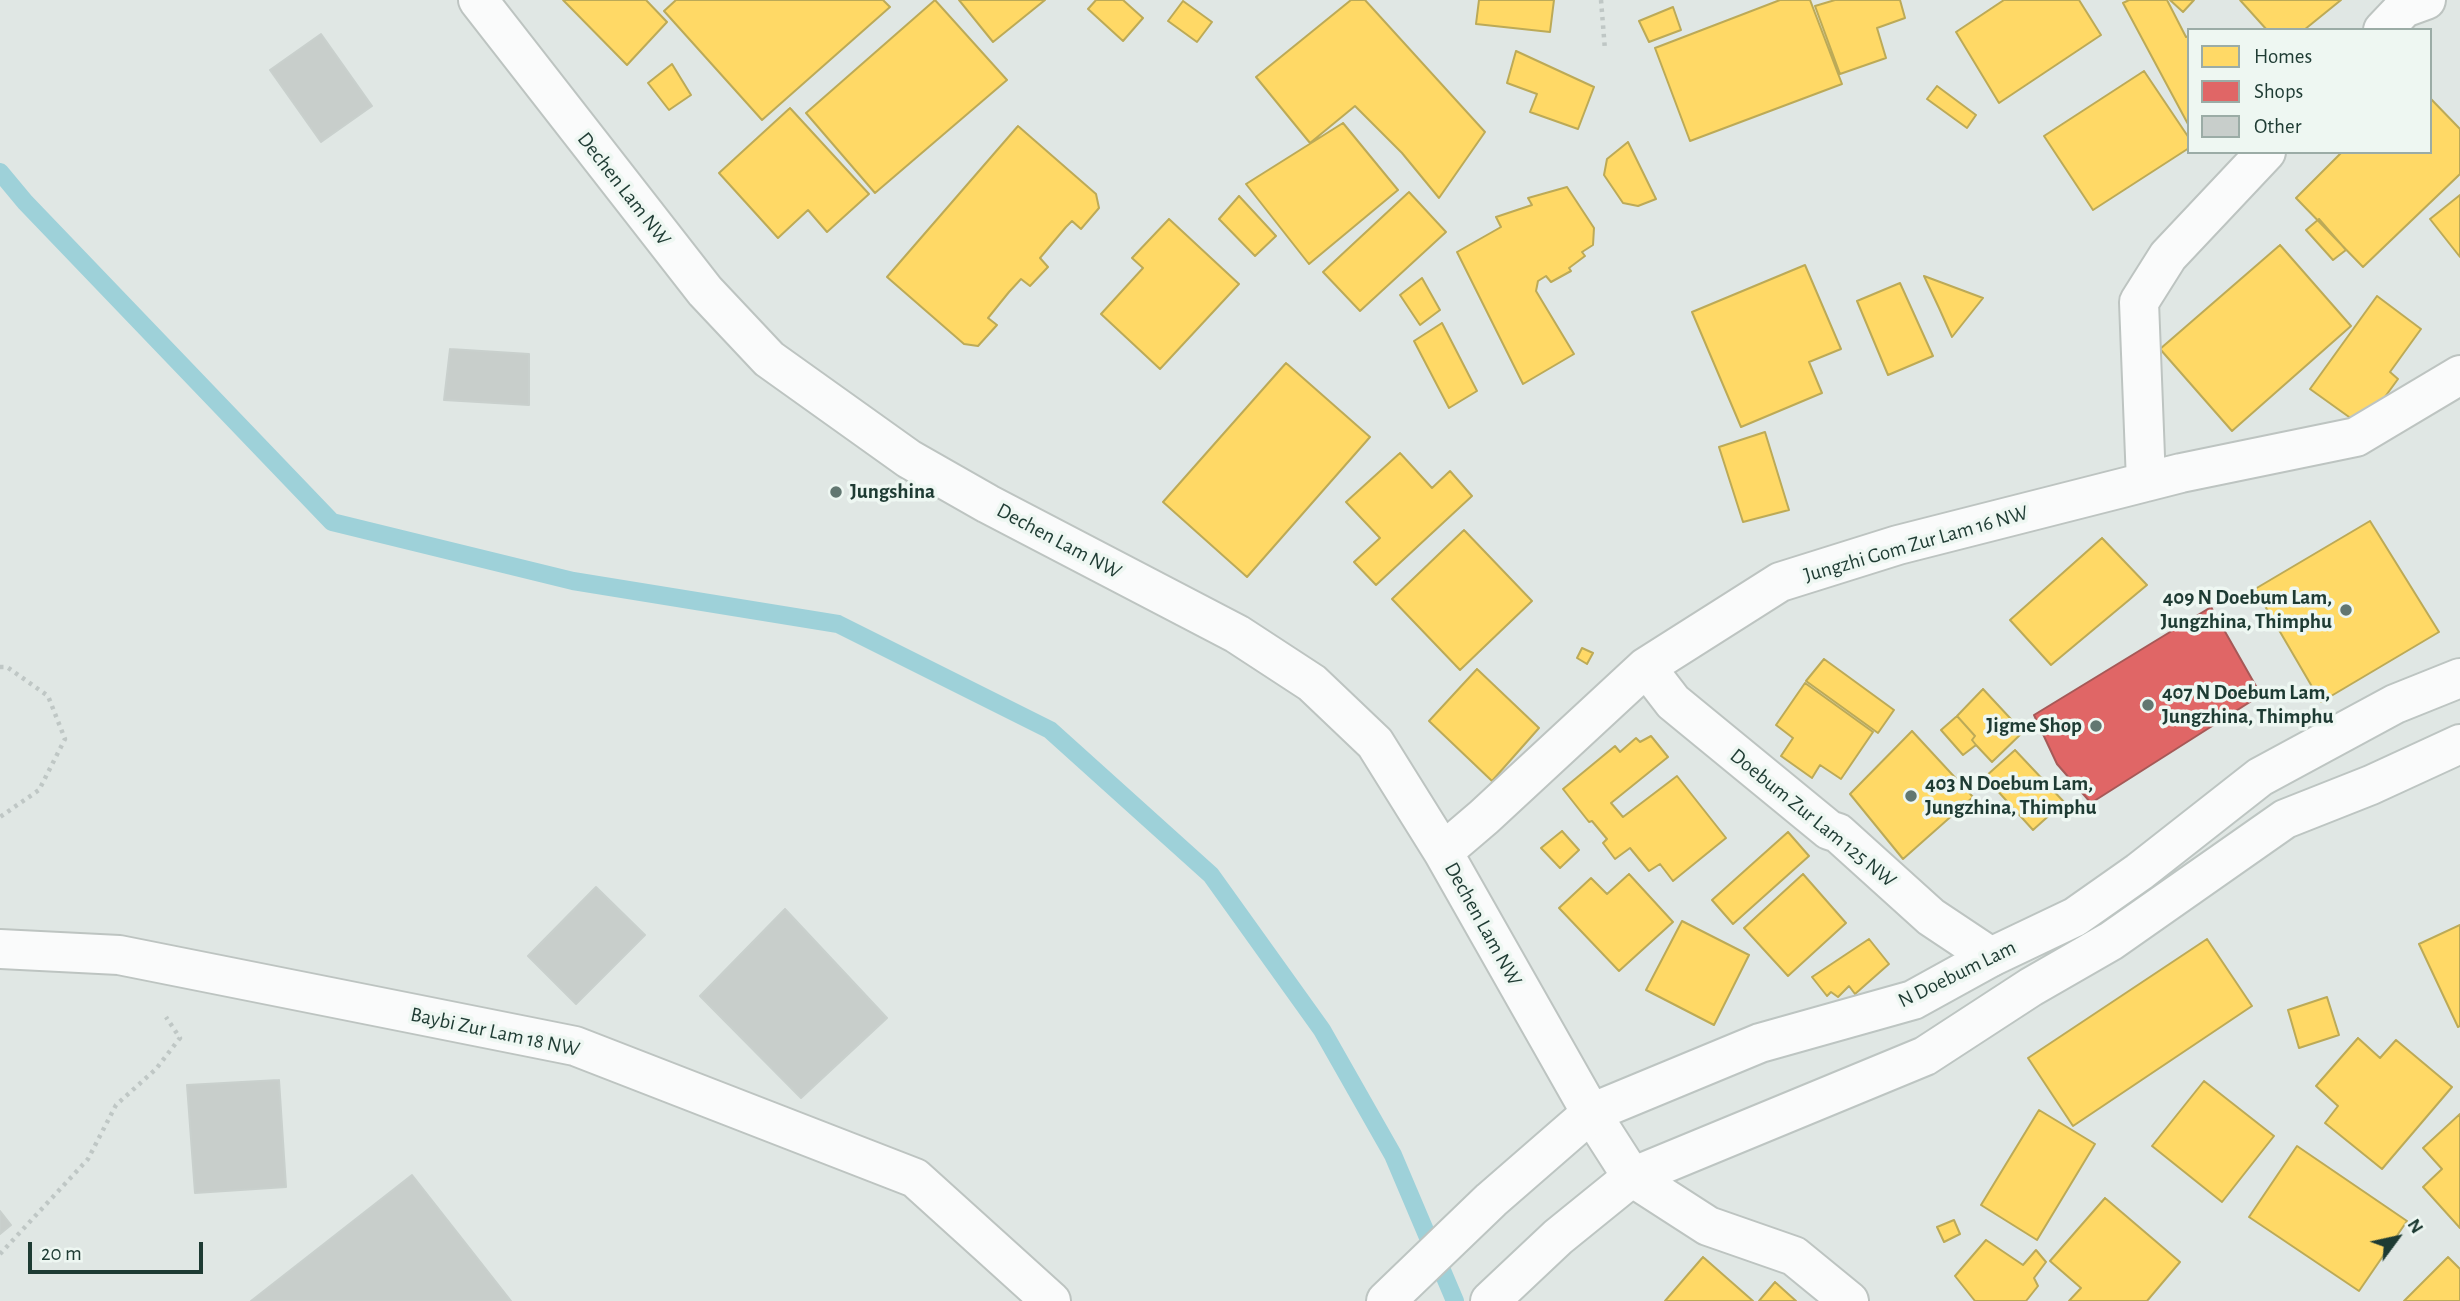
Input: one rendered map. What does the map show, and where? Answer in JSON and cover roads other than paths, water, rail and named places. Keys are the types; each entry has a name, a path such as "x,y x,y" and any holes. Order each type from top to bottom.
{"street":[{"name":"Dechen Lam NW","path":"478,0 688,270 769,359 909,459 988,504 1237,634 1312,683 1376,743 1443,852 1591,1113 1632,1177"},
{"path":"2385,28 2404,8 2426,0"},
{"path":"2146,482 2139,302 2168,256 2264,154"},
{"name":"Jungzhi Gom Zur Lam 16 NW","path":"1443,852 1646,667 1780,582 1898,545 2146,482 2356,437 2460,374"},
{"name":"Doebum Zur Lam 125 NW","path":"1646,667 1673,702 1829,830 1838,833 1931,917 1991,957"},
{"name":"N Doebum Lam","path":"1387,1299 1491,1200 1591,1113 1760,1043 1913,1000 1991,957 2075,917 2158,857 2260,777 2395,704 2460,678"},
{"name":"N Doebum Lam","path":"1490,1301 1632,1177 1925,1056 2031,987 2111,941 2285,819 2371,785 2460,744"},
{"name":"Baybi Zur Lam 18 NW","path":"0,949 119,955 575,1046 915,1178 1051,1301"},
{"path":"1632,1177 1708,1226 1794,1256 1849,1301"}],"waterway":[{"path":"0,172 25,202 332,522 573,581 838,624 1050,730 1211,875 1322,1030 1393,1155 1455,1301"}],"place":[{"name":"Jungshina","path":"836,492"},
{"name":"409 N Doebum Lam, Jungzhina, Thimphu","path":"2346,610"},
{"name":"407 N Doebum Lam, Jungzhina, Thimphu","path":"2148,705"},
{"name":"Jigme Shop","path":"2096,726"},
{"name":"403 N Doebum Lam, Jungzhina, Thimphu","path":"1911,796"}]}
